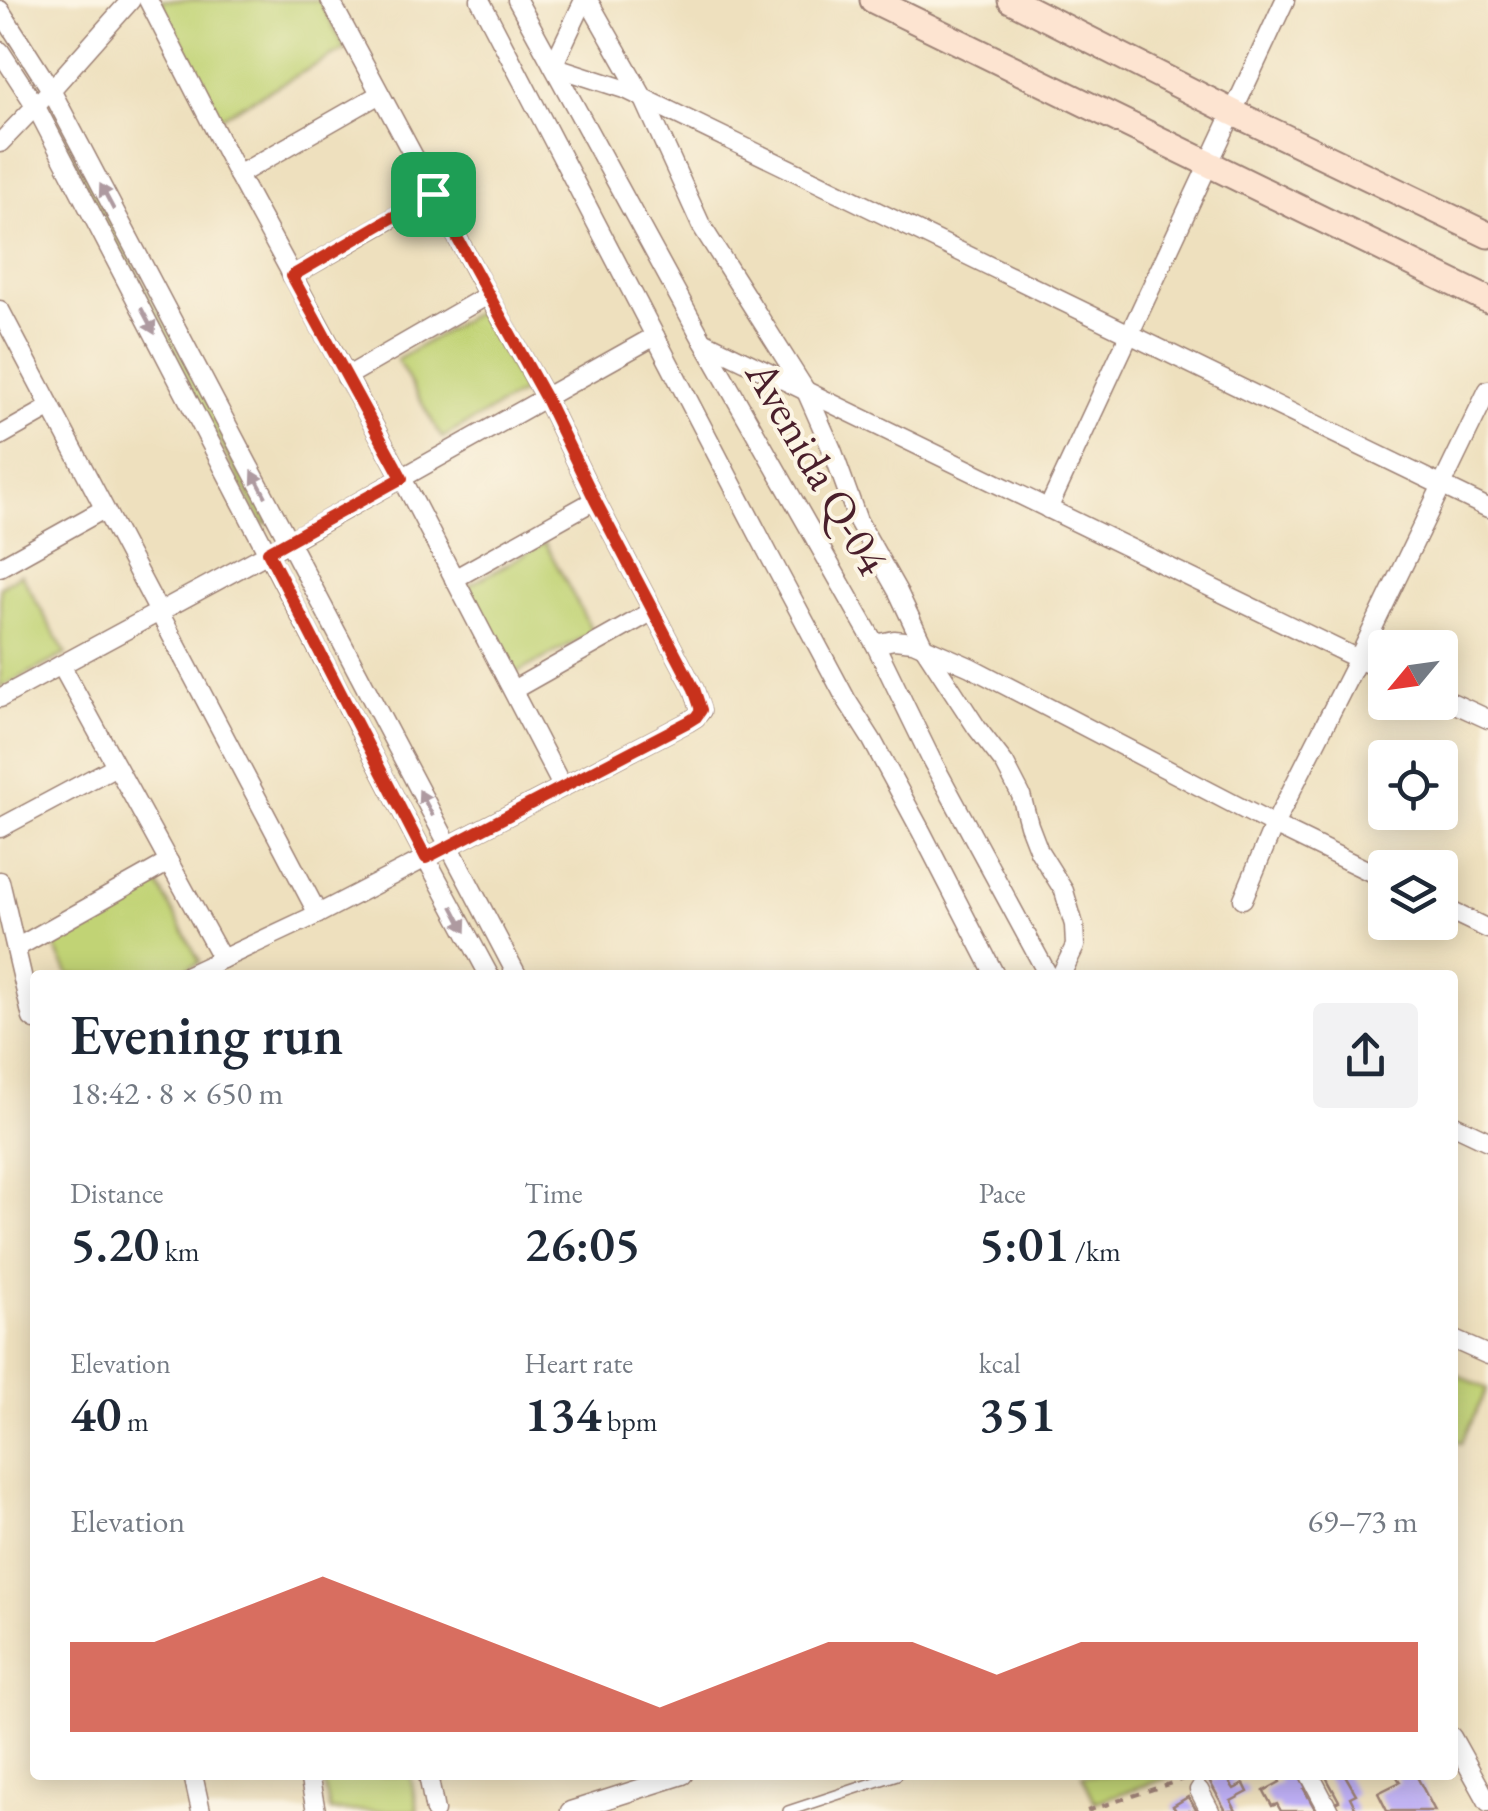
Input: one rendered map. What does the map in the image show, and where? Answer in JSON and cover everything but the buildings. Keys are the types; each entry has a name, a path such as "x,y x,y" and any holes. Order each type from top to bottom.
{"street":[{"path":"0,143 132,0"},
{"path":"148,0 562,786"},
{"path":"199,970 318,914 688,722 701,710 694,689 545,397 330,0"},
{"path":"480,0 992,970"},
{"name":"Avenida Q-04","path":"517,0 702,340 875,644 931,759 1045,970"},
{"path":"586,0 552,66 642,97 1488,508"},
{"path":"586,0 642,97 701,225 806,391 858,520 924,646 1005,764 1021,795 1039,851 1064,891 1074,925 1075,946 1064,970"},
{"path":"873,0 1488,300"},
{"path":"1011,0 1488,235"},
{"path":"1048,509 1284,0"},
{"path":"0,10 51,90 514,970"},
{"path":"0,52 35,106 481,969 504,951"},
{"path":"238,175 380,94"},
{"path":"292,276 433,194"},
{"path":"346,377 488,296"},
{"path":"0,310 318,914"},
{"path":"0,698 655,336"},
{"path":"702,340 1368,664"},
{"path":"1243,899 1274,825 1488,390"},
{"path":"0,436 51,407"},
{"path":"454,579 595,500"},
{"path":"0,567 104,509"},
{"path":"512,690 654,611"},
{"path":"875,644 913,642 970,667 1368,871"},
{"path":"61,665 222,959"},
{"path":"1458,705 1488,719"},
{"path":"0,828 116,766"},
{"path":"16,948 168,862"},
{"path":"0,881 30,1009"},
{"path":"1458,915 1488,929"},
{"path":"1458,1127 1488,1141"},
{"path":"1458,1341 1488,1355"},
{"path":"1458,1748 1488,1802"},
{"path":"194,1780 201,1811"},
{"path":"310,1780 316,1811"},
{"path":"429,1780 436,1811"},
{"path":"1313,1780 1329,1811"},
{"path":"570,1811 644,1781"},
{"path":"1197,1782 1210,1811"}],"lane":[{"path":"788,1811 882,1780"}],"path":[{"path":"1086,1811 1197,1782"}],"green space":[{"path":"160,0 320,0 345,49 219,118"},
{"path":"53,112 269,523 260,519 52,120"},
{"path":"479,311 525,391 442,438 397,360"},
{"path":"545,543 593,632 515,674 506,671 466,587"},
{"path":"21,574 66,654 0,688 0,587"},
{"path":"158,884 200,962 184,970 66,970 54,945"},
{"path":"1458,1375 1487,1389 1461,1443 1458,1442"},
{"path":"323,1780 411,1780 418,1811 330,1811"},
{"path":"1084,1780 1161,1780 1095,1802"}],"route":[{"path":"433,194 545,397 694,689 701,710 688,722 426,858 268,552 402,478 292,276 433,194"}]}
